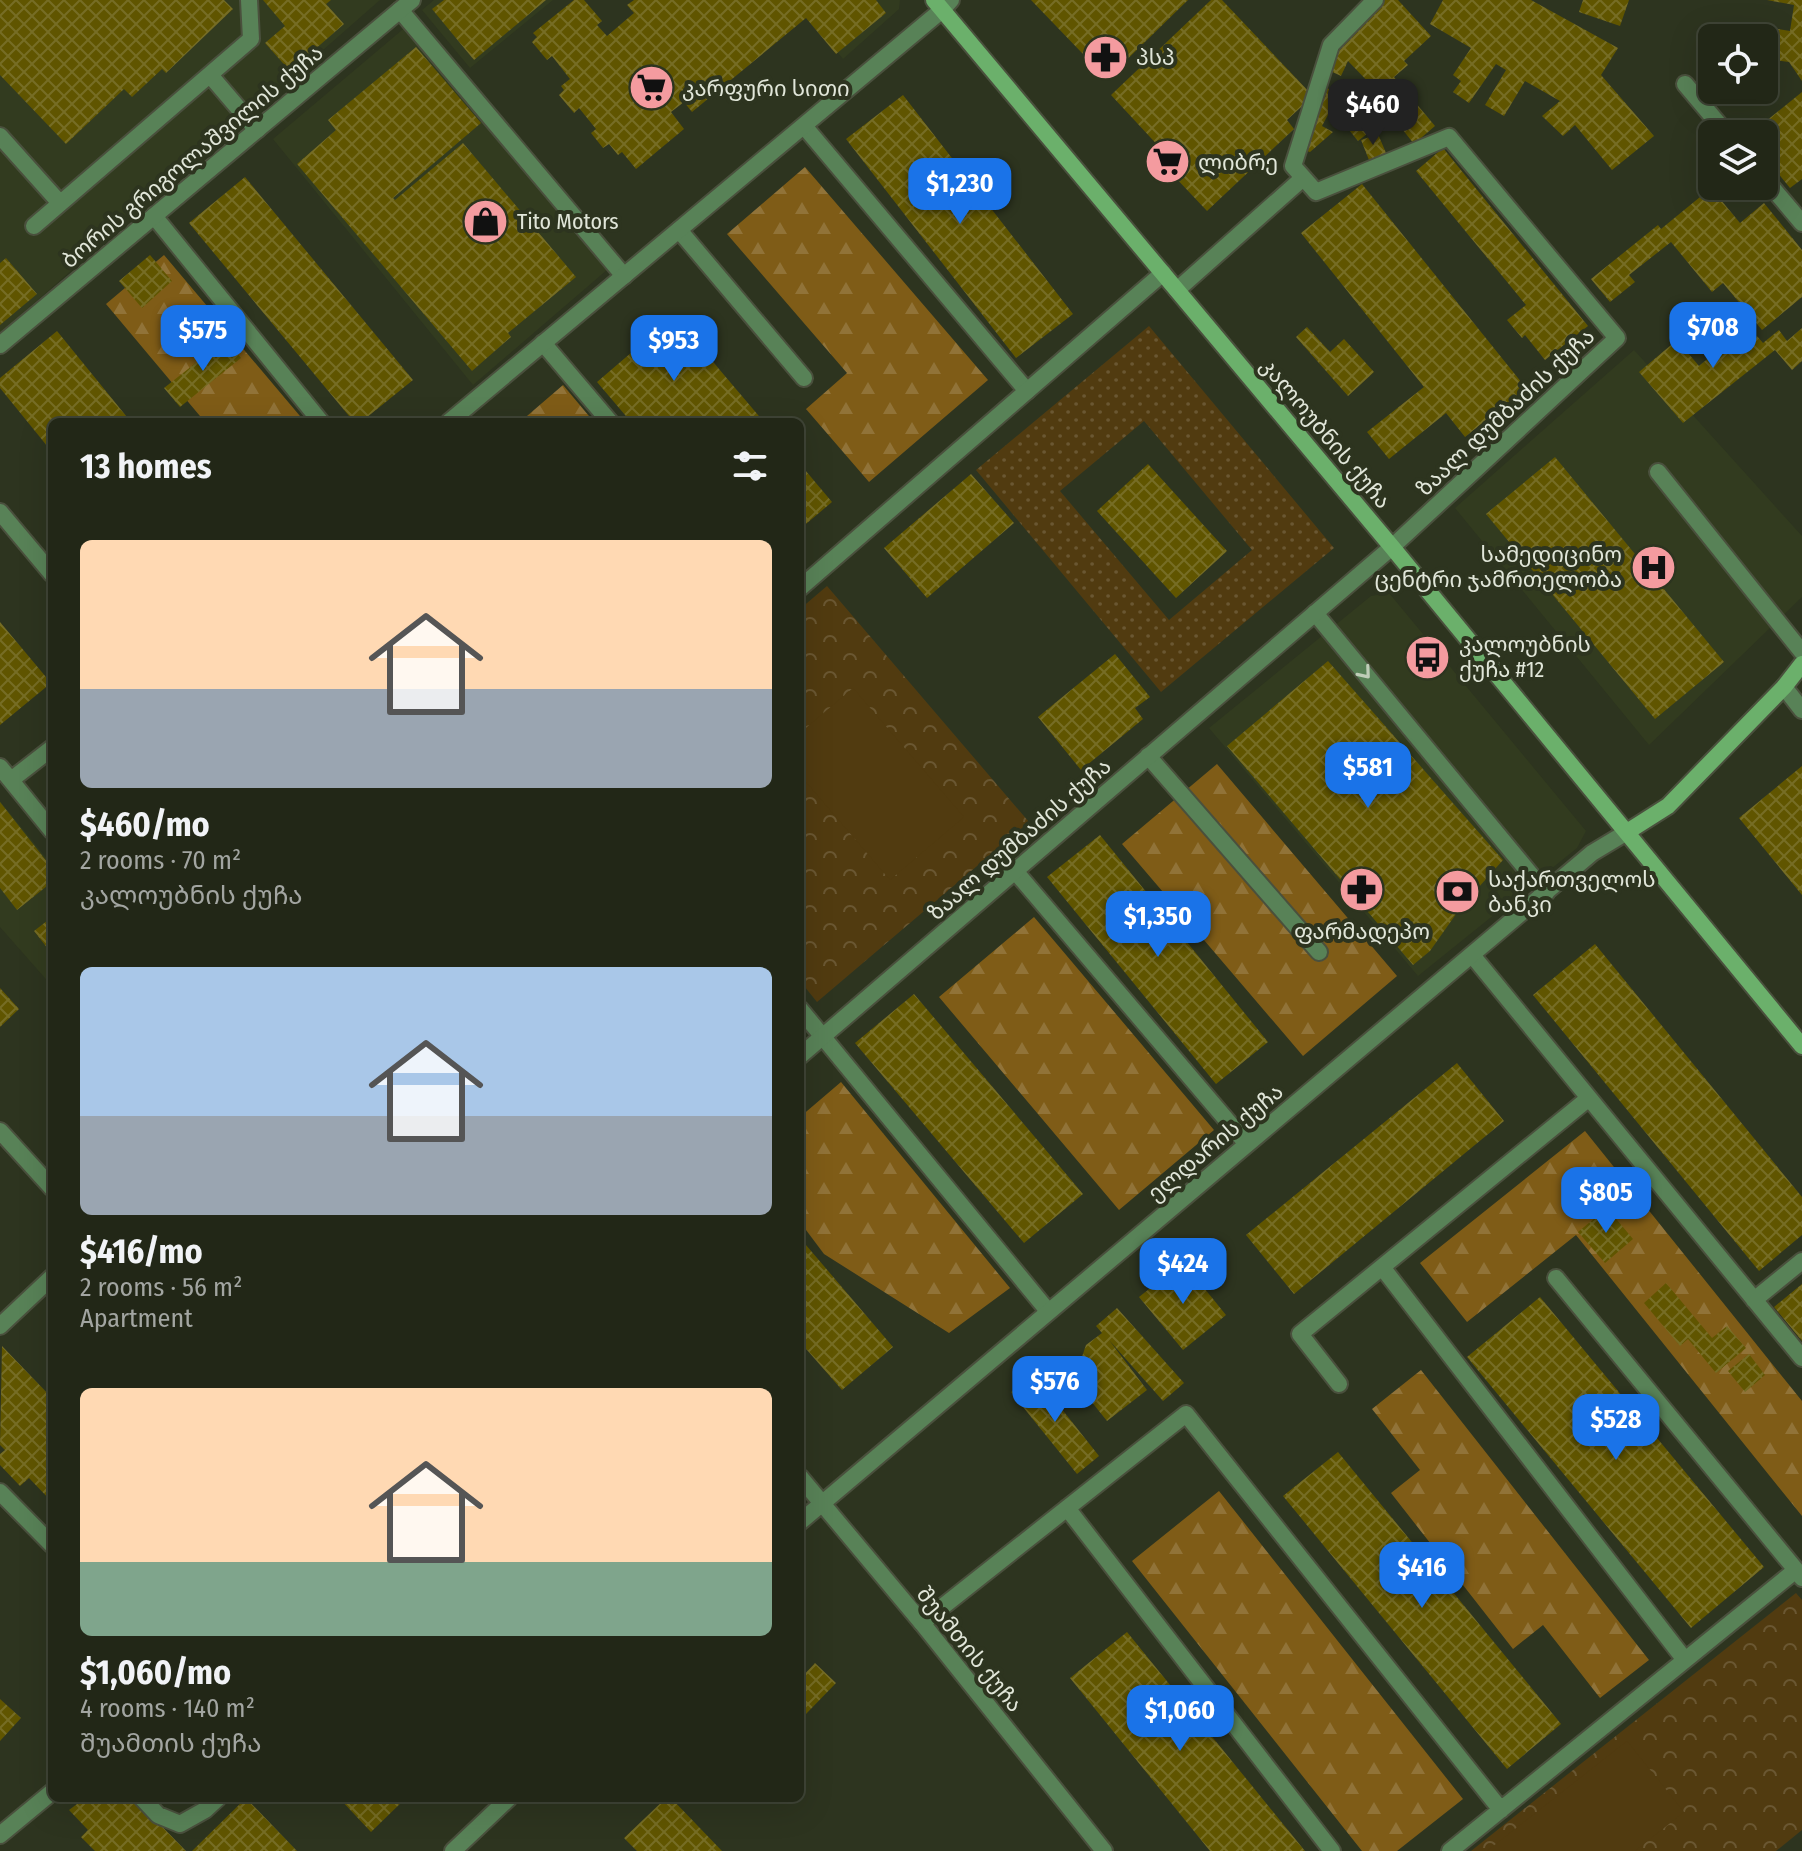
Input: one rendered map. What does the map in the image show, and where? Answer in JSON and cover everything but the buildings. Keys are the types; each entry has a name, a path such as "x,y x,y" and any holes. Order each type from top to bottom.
{"street":[{"path":"34,226 251,39 249,0"},
{"path":"1177,290 1303,178 1293,166 1331,45 1375,0"},
{"path":"454,418 804,126 942,3"},
{"name":"კალოუბნის ქუჩა","path":"942,3 1802,1046"},
{"path":"406,5 624,276"},
{"name":"ბორის გრიგოლაშვილის ქუჩა","path":"0,345 406,5"},
{"path":"210,75 257,130"},
{"path":"1685,84 1715,120"},
{"path":"804,126 1027,391"},
{"path":"0,136 59,202"},
{"name":"ზაალ დუმბაძის ქუჩა","path":"804,1053 1392,547 1617,338 1449,137 1316,192 1303,178"},
{"path":"1778,195 1802,223"},
{"path":"154,216 318,418"},
{"path":"679,230 804,378"},
{"path":"804,585 1163,273"},
{"path":"543,343 607,418"},
{"path":"1658,472 1802,652"},
{"path":"0,512 48,569"},
{"path":"1315,613 1546,893"},
{"path":"1627,832 1668,806 1784,687 1802,664"},
{"path":"1784,687 1802,710"},
{"path":"48,750 5,774 48,826"},
{"path":"1148,756 1319,952"},
{"name":"ელდარის ქუჩა","path":"804,1518 1592,853 1627,832"},
{"path":"1015,871 1247,1144"},
{"path":"1472,955 1802,1358"},
{"path":"804,1014 1048,1311"},
{"path":"1339,1384 1300,1334 1589,1098"},
{"path":"0,1131 48,1184"},
{"path":"1754,1300 1802,1261"},
{"path":"1382,1267 1685,1660"},
{"path":"1450,1851 1685,1660 1799,1574 1556,1278"},
{"path":"0,1326 48,1281"},
{"path":"922,1623 1186,1414 1501,1810"},
{"name":"შუამთის ქუჩა","path":"804,1482 922,1623 1104,1851"},
{"path":"0,1492 48,1541"},
{"path":"1067,1508 1332,1851"},
{"path":"0,1835 48,1795"},
{"path":"146,1802 158,1815 180,1824 214,1802"},
{"path":"453,1851 505,1802"}],"shaded area":[{"path":"0,0 380,0 0,333"},
{"path":"434,0 553,0 470,68 422,10"},
{"path":"795,0 900,0 899,9 843,59"},
{"path":"408,25 608,269 473,385 273,139"},
{"name":"სამედიცინო ცენტრი ჯამრთელობა","path":"1634,350 1802,536 1802,597 1649,745 1455,508"},
{"path":"1389,593 1586,831 1577,848 1418,976 1209,728 1371,596"},
{"path":"0,801 48,860 48,981 0,927"}],"green space":[{"path":"805,167 988,380 869,482 806,409 847,373 727,234"},
{"path":"164,255 302,418 202,418 106,304"},
{"path":"1149,326 1334,548 1161,692 976,470","holes":["1144,421 1252,550 1169,620 1060,491"]},
{"path":"563,385 591,418 525,418"},
{"path":"827,586 1029,822 817,1002 804,986 804,606"},
{"path":"853,688 964,817 890,880 804,780 804,730"},
{"path":"1217,764 1397,976 1303,1056 1122,844"},
{"path":"1034,917 1214,1130 1119,1210 939,997"},
{"path":"841,1082 1010,1288 949,1333 824,1254 804,1227 804,1114"},
{"path":"1585,1131 1802,1401 1802,1516 1576,1235 1467,1322 1420,1263"},
{"path":"1421,1370 1649,1660 1600,1698 1543,1625 1513,1649 1391,1493 1420,1470 1372,1409"},
{"path":"1219,1491 1463,1799 1397,1851 1362,1851 1132,1561"},
{"path":"1796,1593 1802,1600 1802,1830 1776,1851 1471,1851"},
{"path":"1627,1741 1684,1812 1635,1851 1487,1851"}],"place":[{"name":"პსპ","path":"1105,57"},
{"name":"კარფური სითი","path":"651,88"},
{"name":"ლიბრე","path":"1167,162"},
{"name":"Tito Motors","path":"486,221"},
{"name":"სამედიცინო ცენტრი ჯამრთელობა","path":"1653,567"},
{"name":"კალოუბნის ქუჩა #12","path":"1428,657"},
{"name":"ფარმადეპო","path":"1362,890"},
{"name":"საქართველოს ბანკი","path":"1457,892"}]}
